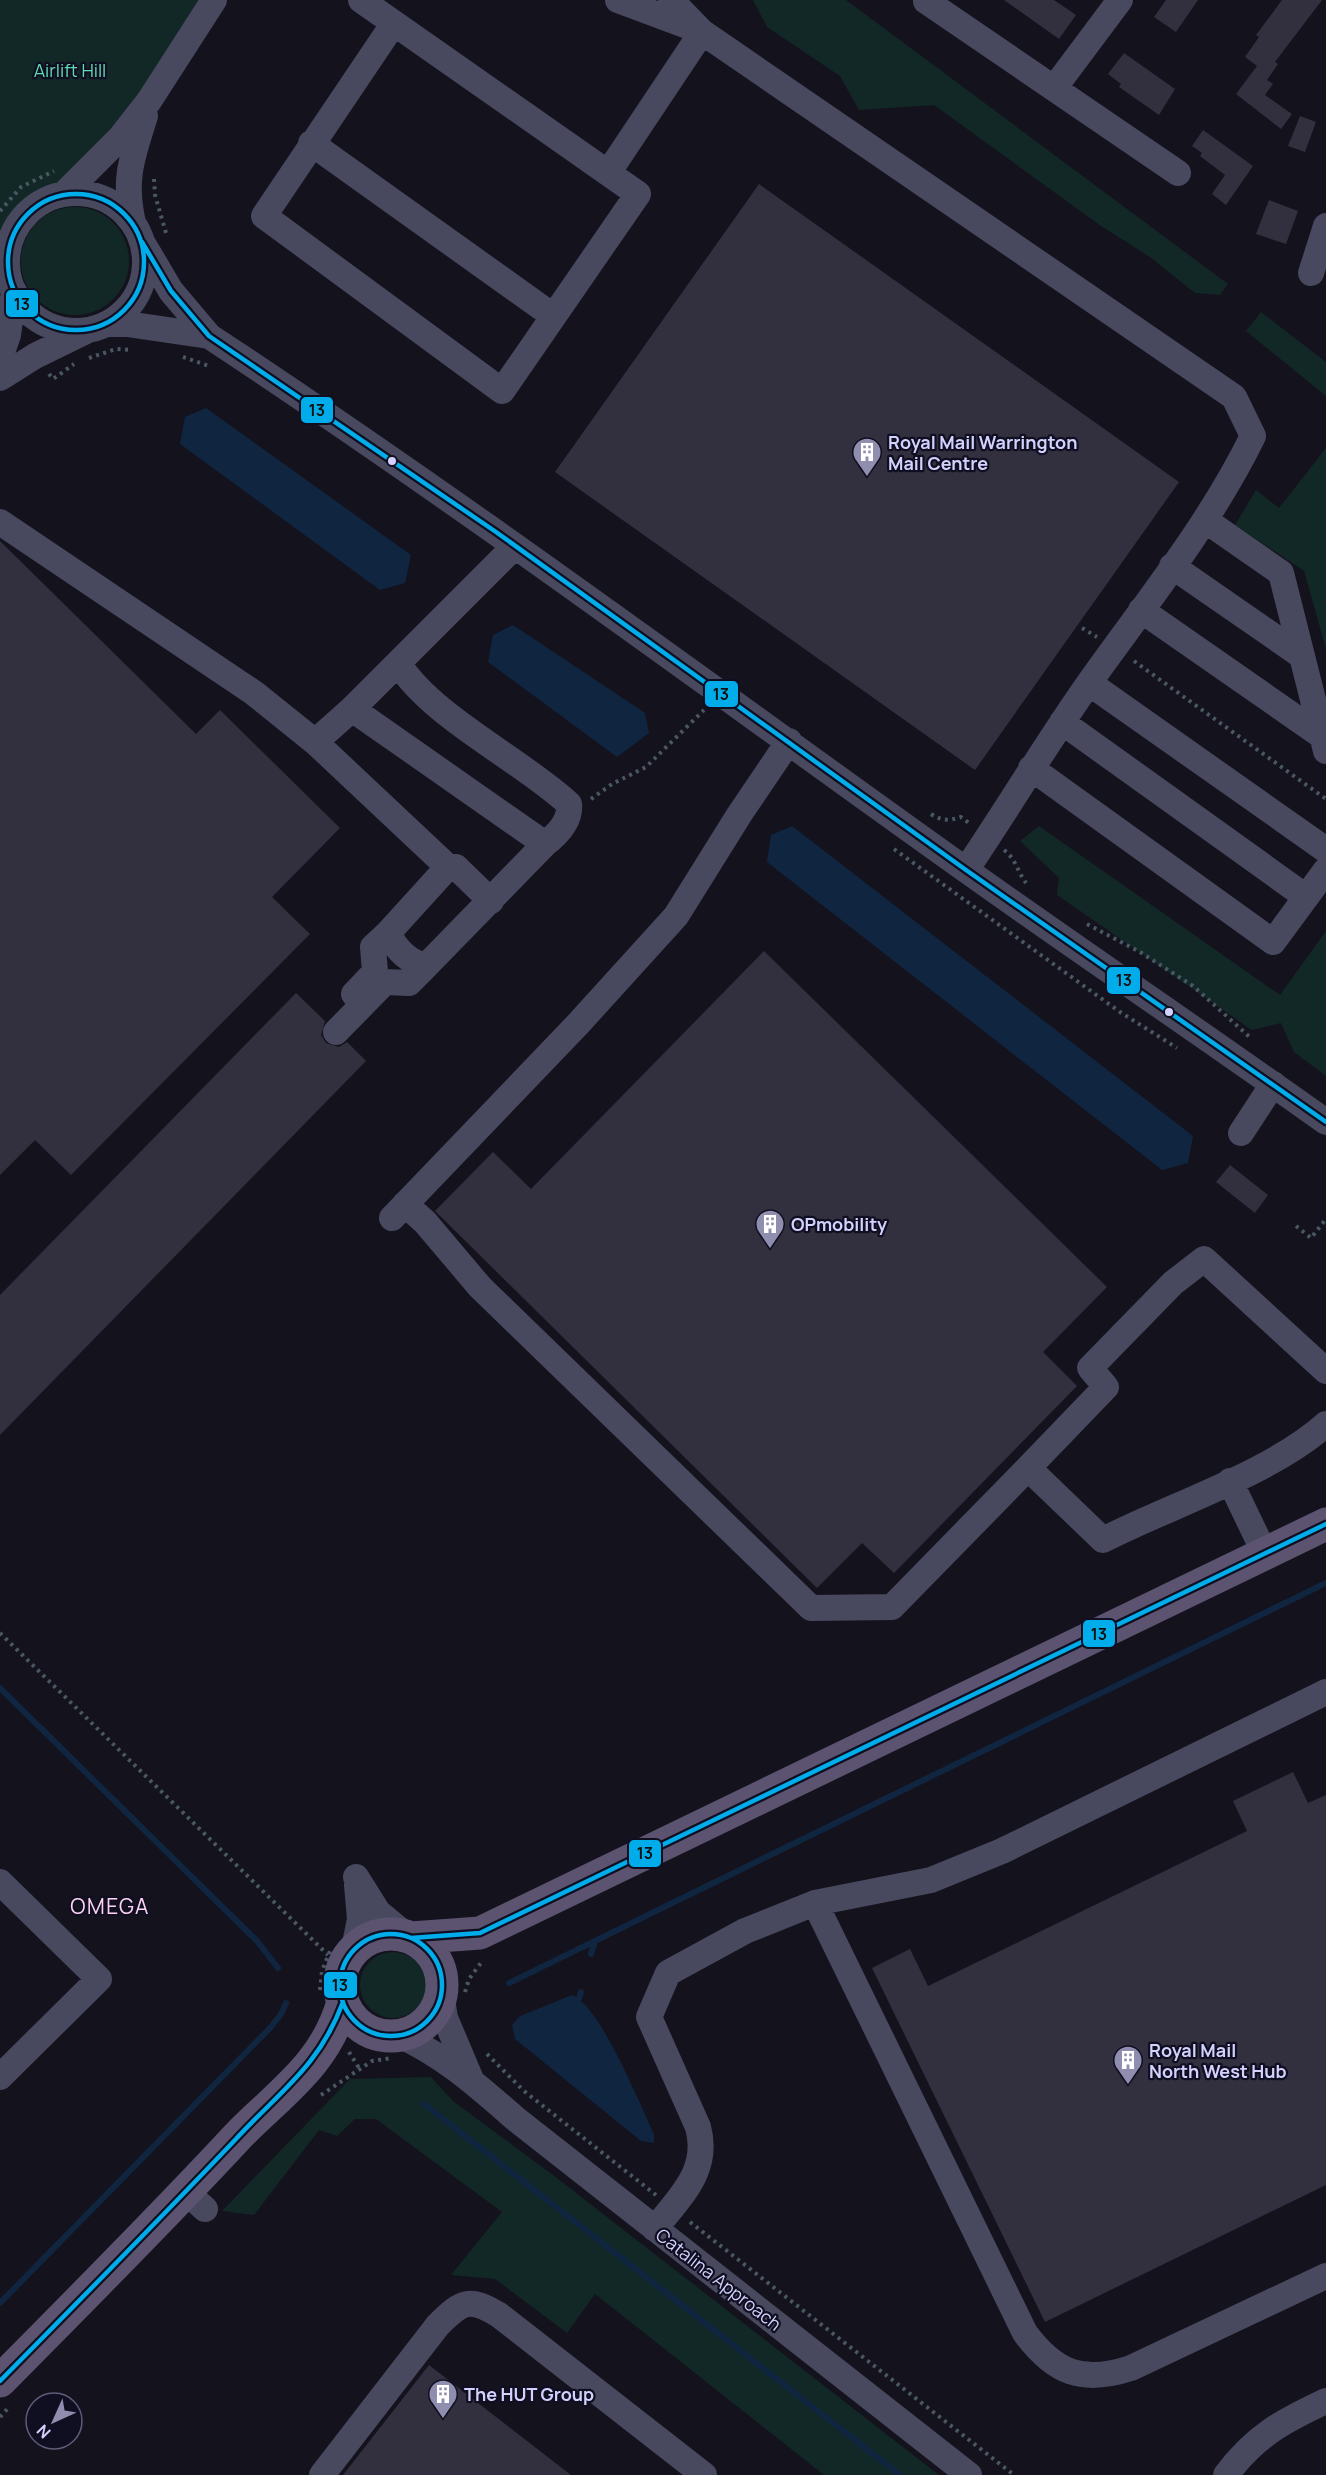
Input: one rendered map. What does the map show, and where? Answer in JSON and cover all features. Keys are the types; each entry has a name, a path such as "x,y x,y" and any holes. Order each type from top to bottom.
{"main road":[{"path":"305,2091 343,2002 341,1952 376,1936 392,1934 409,1937 480,1933 1326,1524"},
{"path":"8,2391 196,2200 246,2128 305,2091 347,2052 394,2043 425,2023 435,2012 442,1989 480,1933"},
{"path":"409,1937 432,1954 439,1969 442,1989"},
{"path":"343,2002 358,2024 394,2043"}],"street":[{"path":"65,193 120,138 149,101 214,0"},
{"path":"361,0 394,23 638,194 502,391 264,216 311,143 394,23"},
{"path":"618,0 702,32"},
{"path":"671,0 702,32 1234,397 1253,436 1237,469 1205,520 1062,722 1031,768 1010,806 966,870"},
{"path":"926,0 1178,173"},
{"path":"1055,87 1120,0"},
{"path":"608,173 702,32"},
{"path":"0,378 35,356 122,313 138,289 145,261 127,196 128,173 149,101"},
{"path":"311,143 553,316"},
{"path":"209,336 127,324 73,330 55,327 38,319 24,307 14,291 8,271 8,250 15,229 28,212 45,200 65,193 96,196 110,202 138,233 171,291 209,336 514,546 966,870 1326,1122"},
{"path":"1311,273 1326,226"},
{"path":"0,358 8,335 14,291"},
{"path":"1205,520 1281,573 1299,654 1324,743"},
{"path":"0,522 254,693 315,742 448,867 456,867 490,901"},
{"path":"315,742 352,709 514,546"},
{"path":"1172,566 1299,654"},
{"path":"1141,610 1324,743"},
{"path":"398,663 410,683 436,705 548,784 569,804 570,813 558,834 545,844 409,983 385,982 331,1027 375,972 373,947 448,867"},
{"path":"1089,683 1326,850"},
{"path":"352,709 545,844"},
{"path":"1062,722 1306,897"},
{"path":"789,741 739,815 676,916 578,1024 398,1211 425,1222 480,1287 811,1608 892,1606 1106,1387 1090,1368 1173,1283 1204,1259 1326,1371"},
{"path":"1031,768 1273,942 1326,870"},
{"path":"388,933 393,944 414,963 426,966"},
{"path":"1241,1133 1273,1084"},
{"path":"1028,1468 1103,1540 1230,1481 1308,1440 1326,1424"},
{"path":"1230,1481 1264,1554"},
{"path":"655,2229 696,2174 702,2159 703,2143 649,2017 668,1973 745,1931 815,1903 931,1880 1002,1851 1326,1692"},
{"path":"341,1952 360,1918 356,1876 378,1912 409,1937"},
{"path":"0,1882 99,1979 0,2077"},
{"path":"815,1903 1025,2333 1039,2352 1064,2371 1087,2375 1109,2375 1131,2368 1326,2276"},
{"name":"Catalina Approach","path":"442,1989 445,2018 471,2080"},
{"name":"Catalina Approach","path":"394,2043 432,2052 471,2080 517,2120 969,2475"},
{"path":"322,2475 438,2325 457,2306 479,2303 499,2315 704,2475"},
{"path":"1226,2475 1247,2450 1268,2431 1326,2401"}],"path":[{"path":"0,211 21,187 59,169"},
{"path":"154,173 157,204 170,243"},
{"path":"53,379 74,364 96,355 116,349 137,350"},
{"path":"176,355 214,368"},
{"path":"1082,628 1115,647 1326,799"},
{"path":"570,813 612,784 645,768 706,708"},
{"path":"930,813 939,820 949,821 961,817"},
{"path":"1014,858 1018,872 1036,889"},
{"path":"1080,919 1193,986 1257,1044"},
{"path":"1296,1226 1311,1238 1326,1219"},
{"path":"0,1633 341,1952"},
{"path":"305,2091 383,2058 394,2043"},
{"path":"484,2051 524,2091 634,2179"},
{"path":"710,2238 1014,2475"},
{"path":"0,2417 8,2391"}],"green space":[{"name":"Airlift Hill","path":"0,0 202,0 137,98 105,139 60,188 25,215 10,232 0,278"},
{"path":"753,0 846,0 1228,284 1220,295 1195,293 1150,257 1101,226 934,105 859,110 840,76 767,27"},
{"path":"75,207 96,211 113,223 125,240 129,261 125,282 113,299 96,311 75,315 54,311 37,299 25,282 21,261 25,240 37,223 54,211"},
{"path":"1261,312 1326,362 1326,396 1246,331"},
{"path":"1326,448 1326,649 1304,571 1235,525 1256,490 1279,508"},
{"path":"1039,826 1280,995 1326,931 1326,1076 1294,1052 1281,1023 1252,1030 1057,895 1059,878 1020,841"},
{"path":"386,1952 400,1952 412,1957 421,1966 426,1985 424,1998 417,2009 400,2018 386,2018 374,2013 365,2004 360,1992 360,1978 365,1966 374,1957"},
{"path":"431,2077 453,2101 553,2175 939,2475 824,2475 595,2294 567,2333 495,2279 451,2275 502,2212 376,2119 355,2119 337,2136 319,2130 254,2215 222,2211 350,2079"}],"water":[{"path":"206,408 411,555 405,583 380,590 180,444 185,417"},
{"path":"513,625 645,713 649,733 617,757 488,662 493,635"},
{"path":"792,826 1193,1136 1188,1163 1162,1170 767,862 771,835"},
{"path":"572,1995 583,2003 595,2017 607,2036 654,2134 654,2143 641,2141 515,2039 512,2025 520,2016"}],"building":[{"path":"1004,0 1054,0 1076,15 1059,39"},
{"path":"1166,0 1198,0 1176,32 1154,17"},
{"path":"1282,0 1322,0 1275,62 1278,64 1267,80 1273,84 1265,95 1292,114 1281,129 1236,94 1257,66 1245,57 1259,37 1256,35"},
{"path":"1124,53 1175,89 1159,115 1119,87 1121,84 1108,74"},
{"path":"1300,116 1316,122 1305,152 1288,146"},
{"path":"1203,130 1253,166 1226,205 1212,194 1225,175 1200,156 1202,153 1192,146"},
{"name":"Royal Mail Warrington Mail Centre","path":"759,184 1179,482 975,770 555,472"},
{"path":"1269,200 1298,211 1286,244 1256,234"},
{"path":"0,541 196,734 220,710 340,828 272,897 310,934 71,1175 35,1140 0,1175"},
{"name":"OPmobility","path":"764,951 1107,1287 1043,1352 1077,1386 894,1573 862,1543 817,1588 435,1211 493,1152 531,1189"},
{"path":"296,993 325,1021 321,1035 326,1043 339,1047 347,1042 366,1061 0,1435 0,1295"},
{"path":"1230,1165 1268,1195 1255,1213 1216,1182"},
{"name":"Royal Mail North West Hub","path":"1293,1772 1308,1803 1326,1795 1326,2185 1045,2322 872,1968 910,1949 928,1986 1247,1831 1233,1801"},
{"name":"The HUT Group","path":"429,2365 571,2475 343,2475"}],"waterway":[{"path":"509,1983 1326,1583"},
{"path":"0,1688 257,1941 278,1968"},
{"path":"591,1954 595,1941"},
{"path":"579,1998 581,1992"},
{"path":"0,2303 271,2027 286,2003"},
{"path":"424,2104 900,2475"}],"transit line":[{"name":"13","path":"76,194 102,199 114,205 124,214 133,224 139,236 144,262 139,288 133,300 124,310 114,319 102,325 76,330 50,325 38,319 28,310 19,300 13,288 8,262 13,236 19,224 28,214 38,205 50,199 76,194"},
{"name":"13","path":"142,242 171,291 209,336 496,532 966,870 1326,1122"},
{"name":"13","path":"411,1938 480,1933 1326,1524"},
{"name":"13","path":"391,1934 410,1938 427,1949 438,1966 442,1985 438,2004 427,2021 410,2032 391,2036 372,2032 355,2021 344,2004 340,1985 344,1966 355,1949 372,1938 391,1934"},
{"name":"13","path":"0,2381 297,2077 322,2044 343,2002"}],"place":[{"name":"Royal Mail Warrington Mail Centre","path":"867,478"},
{"name":"OPmobility","path":"770,1250"},
{"name":"Royal Mail North West Hub","path":"1128,2086"},
{"name":"The HUT Group","path":"443,2420"}],"district":[{"name":"OMEGA","path":"110,1906"}]}
